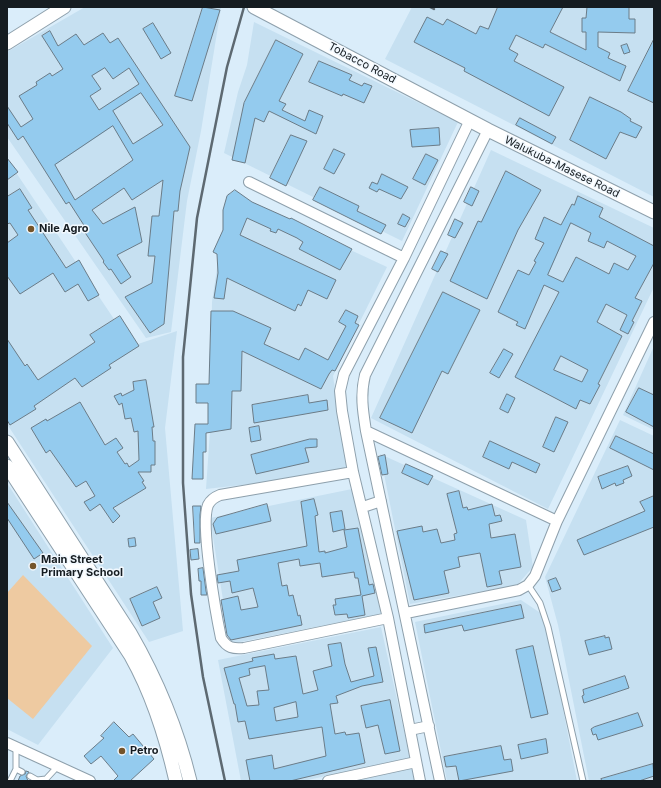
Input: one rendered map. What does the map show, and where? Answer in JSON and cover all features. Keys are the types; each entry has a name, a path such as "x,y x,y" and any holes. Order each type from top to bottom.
{"street":[{"path":"7,43 64,7"},
{"name":"Tobacco Road","path":"254,7 470,120"},
{"path":"420,781 382,588 354,472 342,411 340,391 344,374 404,258 470,120"},
{"name":"Walukuba-Masese Road","path":"470,120 654,212"},
{"path":"440,781 406,613 366,431 362,406 362,389 366,376 434,236 488,130"},
{"path":"250,182 404,258"},
{"path":"418,228 434,236"},
{"path":"390,285 406,294"},
{"path":"406,613 519,590 528,585 535,576 557,521 654,322"},
{"path":"366,431 557,521"},
{"path":"7,442 146,660 166,703 179,739 190,781"},
{"path":"7,466 131,656 146,683 163,730 176,781"},
{"path":"354,472 220,495 209,503 206,526 221,638 225,644 232,649 244,648 388,618"},
{"path":"363,507 381,502"},
{"path":"382,588 399,584"},
{"path":"394,652 413,648"},
{"path":"410,730 429,726"},
{"path":"11,745 90,781"},
{"path":"328,781 416,762"}],"lane":[{"path":"528,585 540,603 548,627 583,781"},
{"path":"10,781 16,769 11,745"},
{"path":"30,776 37,780 46,779 58,766"},
{"path":"16,769 22,772"}],"shaded area":[{"path":"85,7 221,8 201,131 187,201 171,332 146,338 7,137 7,52"},
{"path":"412,7 654,7 654,197 385,59"},
{"path":"254,22 458,122 402,241 224,153 238,92 247,65"},
{"path":"491,150 654,228 654,287 548,509 371,418"},
{"path":"7,159 132,346 177,331 165,428 183,631 149,642 7,424"},
{"path":"228,193 387,267 333,376 348,473 206,489 210,431 212,302"},
{"path":"654,346 654,430 623,415"},
{"path":"620,420 654,436 654,781 589,781 558,625 545,577"},
{"path":"380,454 526,520 533,567 518,584 513,586 410,604"},
{"name":"Main Street Primary School","path":"7,483 113,648 38,745 7,729"},
{"path":"352,489 381,614 230,644 210,518"},
{"path":"23,575 92,646 33,719 7,698 7,593"},
{"path":"521,600 545,616 577,781 447,781 415,622"},
{"path":"381,627 410,758 303,781 241,781 218,660"},
{"path":"413,768 416,781 348,781"}],"building":[{"path":"203,7 220,10 192,101 175,96"},
{"path":"498,7 563,7 550,32 586,50 586,32 582,32 582,18 586,18 587,7 629,7 629,19 635,19 635,33 598,32 598,47 610,53 608,58 626,66 620,81 545,44 543,48 516,35 509,49 518,54 514,61 564,87 549,116 464,71 465,68 414,42 427,17 443,25 447,19 476,34 480,26 488,29"},
{"path":"153,23 171,53 161,59 143,29"},
{"path":"50,31 58,46 76,34 84,45 103,33 110,43 118,38 190,147 180,191 178,211 174,211 164,324 150,333 125,297 152,283 155,256 148,256 152,216 159,216 163,180 132,200 124,188 92,210 103,224 135,207 142,242 117,255 131,277 121,284 111,269 109,270 103,262 104,261 84,231 87,230 69,202 66,204 23,136 18,140 7,123 7,106 21,127 33,119 19,96 37,85 36,82 50,73 52,76 63,69 42,36","holes":["105,68 113,79 129,68 139,84 99,110 90,96 101,89 92,76","141,93 163,125 133,144 113,111","113,126 133,160 75,200 55,165"]},
{"path":"654,39 654,103 628,91"},
{"path":"276,40 303,54 279,101 286,104 282,110 305,121 309,110 323,116 316,134 269,111 264,122 255,118 245,163 232,160 244,103"},
{"path":"627,44 630,52 624,54 621,46"},
{"path":"319,61 352,75 349,80 362,86 364,83 372,86 364,103 343,94 342,96 309,82"},
{"path":"590,97 621,112 631,119 630,121 642,127 636,138 620,132 606,159 570,140"},
{"path":"520,118 556,137 552,144 516,125"},
{"path":"439,128 440,145 412,147 410,130"},
{"path":"291,135 307,141 286,186 270,178"},
{"path":"334,149 345,154 334,174 324,169"},
{"path":"426,154 438,160 425,185 413,179"},
{"path":"7,158 18,172 7,180"},
{"path":"506,171 541,190 518,230 487,299 450,281 478,221 481,222"},
{"path":"382,174 408,187 401,199 379,189 377,192 369,188 372,182 377,184"},
{"path":"320,187 359,206 357,211 386,225 381,234 313,200"},
{"path":"471,187 479,191 472,206 464,202"},
{"path":"20,189 32,208 28,210 66,268 79,260 99,295 88,301 78,284 65,292 53,273 20,294 7,276 7,243 18,235 10,223 7,224 7,197"},
{"path":"235,190 252,202 290,219 291,218 352,249 340,270 299,249 303,242 297,238 278,229 276,233 270,231 271,229 247,218 240,235 336,280 327,299 308,290 301,306 298,304 295,311 227,278 224,299 214,298 218,273 217,254 213,252 223,230 223,210 227,196"},
{"path":"578,196 603,208 599,217 654,246 654,263 635,298 642,301 632,321 634,322 628,334 620,330 627,315 606,304 597,322 622,336 598,384 600,385 590,404 580,400 576,409 515,377 559,292 544,285 525,329 516,325 518,322 498,312 518,270 529,275 536,262 534,261 544,243 535,239 544,217 561,225 572,204 574,205","holes":["571,223 591,233 588,241 604,248 607,241 636,256 628,270 614,263 609,274 576,257 563,282 548,275","561,356 588,370 582,382 554,370"]},
{"path":"403,214 410,218 405,227 398,224"},
{"path":"455,219 463,223 455,238 448,235"},
{"path":"441,251 448,254 438,272 432,269"},
{"path":"443,292 480,310 448,374 442,371 412,433 380,418"},
{"path":"346,310 358,316 355,323 359,325 335,371 332,370 321,389 242,351 241,391 232,391 231,429 206,433 206,452 203,452 203,479 192,479 195,424 208,424 208,403 196,403 196,384 209,384 211,311 233,311 271,328 264,344 299,360 305,348 328,360 346,326 339,322"},
{"path":"120,316 139,346 109,365 111,368 82,387 75,378 34,406 36,409 10,425 7,420 7,339 25,366 27,364 38,380 95,342 90,335"},
{"path":"504,349 513,354 499,378 490,373"},
{"path":"146,380 154,427 152,427 153,441 155,441 155,465 151,465 151,472 138,472 144,481 142,482 146,488 113,508 120,516 113,523 100,504 90,511 84,502 95,496 86,481 76,487 50,450 46,453 31,428 46,419 47,421 80,402 105,445 116,438 123,448 117,452 125,464 127,463 129,467 139,460 138,431 134,432 131,418 125,419 122,403 119,405 114,396 121,393 122,396 134,390 133,382"},
{"path":"639,388 654,395 654,427 626,412"},
{"path":"507,394 515,398 508,413 500,409"},
{"path":"308,395 309,403 327,400 328,410 254,423 252,405"},
{"path":"556,417 568,422 554,452 543,447"},
{"path":"259,426 261,440 251,442 249,428"},
{"path":"616,436 654,454 654,470 610,448"},
{"path":"310,439 317,439 317,447 305,448 309,462 256,474 251,455"},
{"path":"490,441 540,464 536,473 512,462 509,469 483,457"},
{"path":"385,455 388,474 382,475 378,457"},
{"path":"406,464 433,476 428,485 402,473"},
{"path":"628,466 632,476 623,480 624,483 616,486 615,483 602,489 598,477"},
{"path":"459,491 463,508 467,507 468,510 492,504 495,516 500,515 502,521 489,524 491,538 515,534 521,567 499,571 502,584 487,587 480,553 458,557 460,567 444,571 449,593 414,600 397,531 422,526 423,532 437,529 441,543 455,540 454,534 457,533 447,494"},
{"path":"654,496 654,527 584,555 577,540 645,511 640,502"},
{"path":"314,499 318,515 315,516 319,552 325,551 325,553 347,547 344,530 358,528 369,585 373,584 375,593 362,596 365,615 348,618 347,614 335,615 333,605 336,605 335,599 361,595 358,578 355,578 354,572 322,577 320,563 300,566 299,559 278,563 282,586 287,585 289,596 293,595 298,616 300,615 302,625 231,640 227,635 221,600 238,596 241,610 258,607 253,588 232,593 230,581 218,583 217,575 239,571 237,560 307,546 301,502"},
{"path":"7,502 43,553 34,559 7,518"},
{"path":"267,504 271,521 216,534 213,524 217,518"},
{"path":"193,506 201,506 200,543 195,543"},
{"path":"342,511 345,529 333,532 330,513"},
{"path":"135,538 136,546 129,547 128,539"},
{"path":"198,549 199,559 191,560 190,550"},
{"path":"203,568 207,595 201,595 201,581 199,581 198,569"},
{"path":"556,578 561,589 552,592 548,581"},
{"path":"157,587 162,598 153,602 160,618 142,626 130,599"},
{"path":"521,605 524,618 464,631 462,625 425,633 424,625"},
{"path":"605,636 605,638 609,637 612,649 589,655 585,641"},
{"path":"341,643 345,664 351,682 374,676 368,648 376,647 383,682 362,686 336,696 338,703 330,704 335,734 345,732 346,735 359,733 365,763 290,781 250,781 246,760 272,755 274,769 326,756 322,727 249,739 245,721 238,722 235,704 224,668 253,661 252,658 274,654 275,659 296,656 303,694 318,690 313,671 332,666 328,645","holes":["265,666 269,690 257,691 259,705 247,706 239,678 250,675 249,669","296,702 298,717 276,721 274,708"]},
{"path":"533,646 548,714 531,718 516,650"},
{"path":"625,676 629,688 584,703 582,696 584,695 583,690"},
{"path":"390,700 400,751 385,754 378,725 366,728 361,706"},
{"path":"638,713 643,726 598,740 596,734 593,735 591,729 594,727"},
{"path":"114,722 129,737 133,734 154,759 130,781 113,781 118,776 101,756 91,764 84,756 104,738 101,736"},
{"path":"546,739 548,753 521,759 518,745"},
{"path":"501,746 504,760 511,759 513,771 459,781 456,766 446,767 444,757"},
{"path":"653,764 654,776 639,781 602,781 601,779"},
{"path":"26,771 29,772 26,776 28,781 18,781 20,776 25,774"}],"railway":[{"path":"225,781 203,677 191,594 183,483 183,357 197,218 227,67 244,7"},
{"path":"430,7 434,9"}],"place":[{"name":"Nile Agro","path":"31,229"},
{"name":"Main Street Primary School","path":"33,566"},
{"name":"Petro","path":"122,751"}]}
